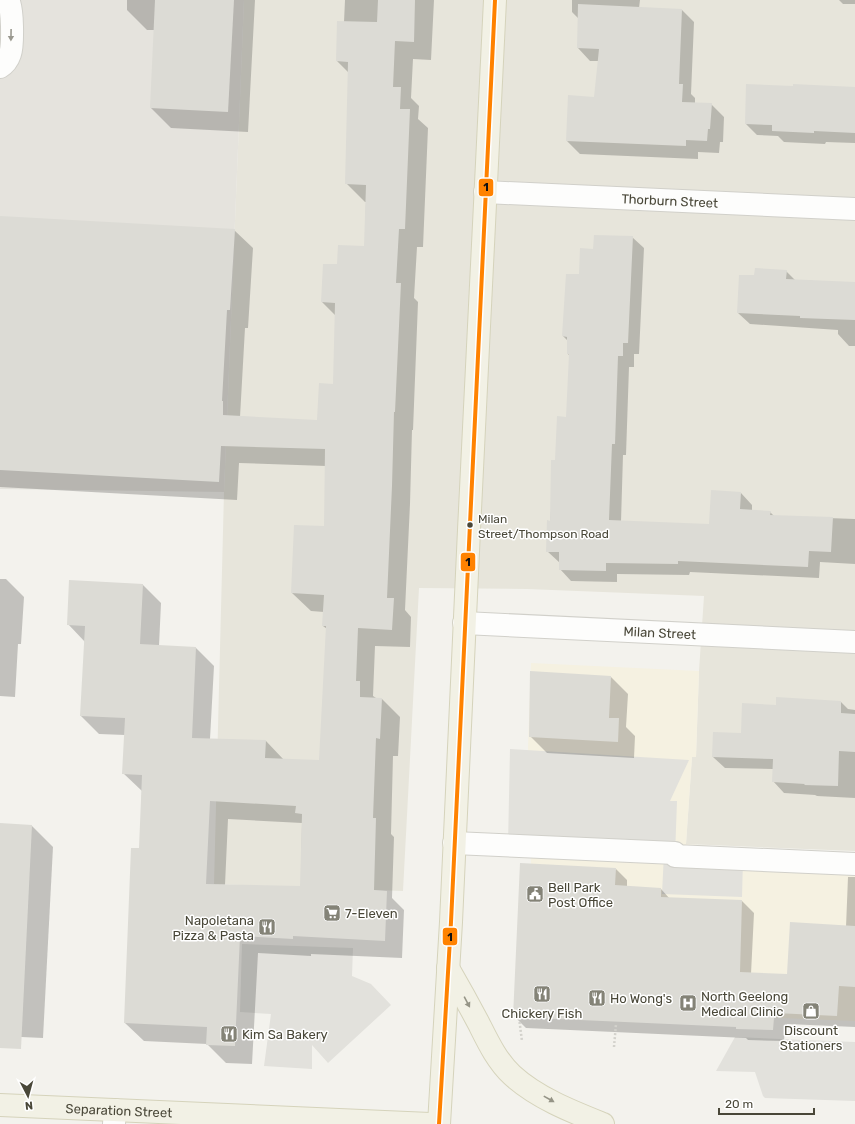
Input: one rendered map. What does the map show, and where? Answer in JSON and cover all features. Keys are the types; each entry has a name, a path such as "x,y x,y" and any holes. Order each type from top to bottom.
{"main road":[{"path":"439,1124 448,968 495,0"},
{"path":"448,968 493,1050 512,1075 527,1086 564,1108 603,1124"},
{"name":"Separation Street","path":"0,1105 115,1117 430,1124"}],"street":[{"path":"0,67 6,62 11,51 12,8 8,0"},
{"name":"Thorburn Street","path":"485,192 855,209"},
{"name":"Milan Street","path":"464,623 855,642"},
{"path":"454,843 675,853 675,856 855,864"}],"path":[{"path":"519,1018 522,1041"},
{"path":"614,1047 616,1024"}],"shaded area":[{"path":"0,0 244,0 224,492 0,489"},
{"path":"244,0 855,0 855,851 686,844 692,756 696,756 699,671 704,596 527,589 419,588 403,891 214,884 224,492"},
{"path":"531,663 699,671 696,757 692,757 686,844 855,857 855,1021 610,1011 531,864 528,748"},
{"path":"510,749 689,760 670,801 677,801 675,856 743,859 742,897 662,894 664,853 508,845"},
{"path":"242,944 353,948 352,976 371,984 391,1005 328,1063 312,1045 312,1069 264,1066 271,1014 240,1012"},
{"path":"735,1037 855,1042 855,1101 765,1098 755,1072 716,1071"}],"building":[{"path":"155,0 234,0 228,112 150,108"},
{"path":"378,0 415,0 414,42 395,41 393,87 401,87 400,109 410,109 405,229 399,229 396,283 401,283 394,412 387,598 394,598 392,630 358,628 356,681 360,681 360,697 382,698 380,739 376,738 373,818 376,818 374,890 387,891 385,941 293,936 293,939 240,936 235,1046 206,1045 207,1027 124,1023 131,848 139,848 142,775 122,774 125,718 80,716 85,626 67,625 69,580 143,584 140,644 196,647 192,738 266,740 265,758 319,760 326,626 322,626 324,595 291,593 294,525 324,526 325,449 221,446 219,482 0,470 0,216 235,229 230,310 227,310 222,401 223,415 317,420 319,383 333,384 335,303 321,302 323,264 337,264 338,245 364,246 366,185 345,184 348,62 336,61 337,21 377,22","holes":["210,801 296,806 295,813 302,814 300,886 206,884"]},
{"path":"578,4 682,9 679,84 683,84 682,102 712,103 710,129 708,129 707,141 686,140 686,146 566,141 568,95 594,97 599,49 577,48"},
{"path":"746,84 793,86 793,84 855,87 855,133 772,131 772,125 745,124"},
{"path":"594,235 633,236 628,343 623,343 623,356 618,356 615,444 612,444 609,520 709,524 711,490 741,492 740,509 771,511 770,515 833,517 831,552 809,551 808,567 678,561 678,564 606,563 606,571 559,570 559,552 546,552 547,520 550,521 551,460 555,460 557,416 566,417 569,354 567,354 567,337 562,336 566,274 579,274 580,248 593,249"},
{"path":"755,268 787,270 786,279 855,282 855,320 800,318 800,316 737,313 739,275 754,275"},
{"path":"530,671 611,676 609,718 619,718 618,742 529,737"},
{"path":"776,697 841,701 841,713 855,714 855,752 839,751 838,786 772,782 773,759 712,757 713,732 741,733 742,703 776,705"},
{"path":"0,823 32,825 21,1049 0,1048"},
{"path":"520,863 616,868 615,885 661,888 661,897 742,900 740,972 787,974 790,922 855,926 855,987 839,986 837,1016 776,1013 773,1030 513,1017"}],"transit line":[{"name":"1","path":"439,1124 451,922 495,0"}],"place":[{"name":"Milan Street/Thompson Road","path":"470,525"},
{"name":"Bell Park Post Office","path":"535,894"},
{"name":"7-Eleven","path":"332,913"},
{"name":"Napoletana Pizza & Pasta","path":"267,927"},
{"name":"Chickery Fish","path":"542,994"},
{"name":"Ho Wong's","path":"597,998"},
{"name":"North Geelong Medical Clinic","path":"688,1003"},
{"name":"Discount Stationers","path":"811,1011"},
{"name":"Kim Sa Bakery","path":"229,1034"}]}
